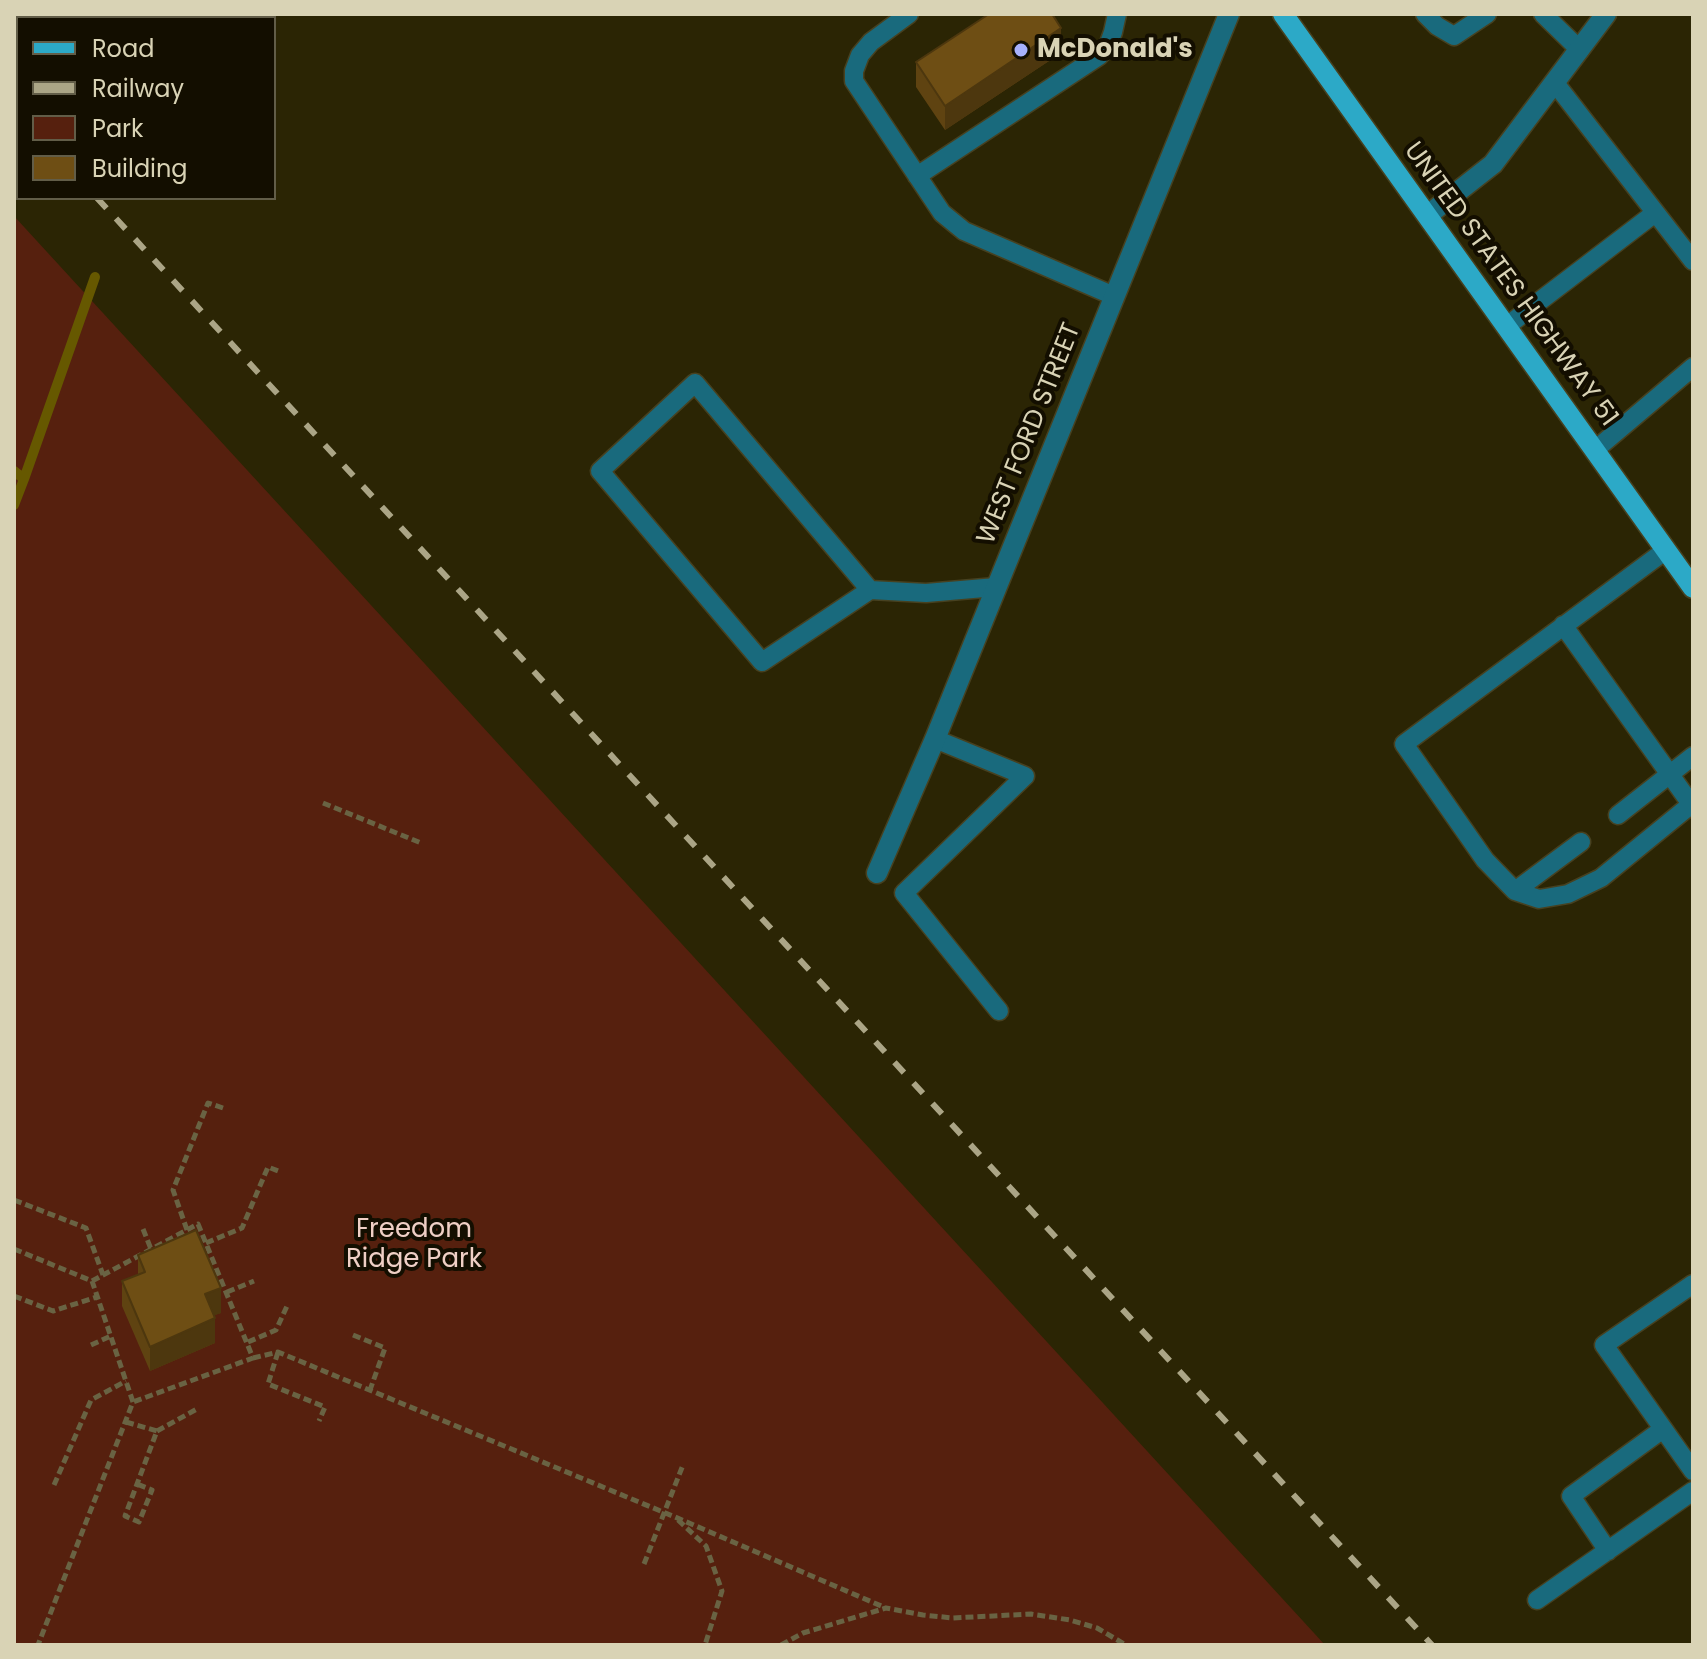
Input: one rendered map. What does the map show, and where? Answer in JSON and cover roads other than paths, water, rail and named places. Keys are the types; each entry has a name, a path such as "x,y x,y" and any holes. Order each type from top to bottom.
{"main road":[{"name":"UNITED STATES HIGHWAY 51","path":"1283,14 1693,588"}],"street":[{"name":"WEST FORD STREET","path":"877,873 935,739 1229,14"},
{"path":"1428,215 1493,164 1606,14"}],"lane":[{"path":"909,14 871,42 860,55 854,81 942,213 964,231 1114,296"},
{"path":"917,176 1099,56 1108,46 1117,14"},
{"path":"1425,14 1454,36 1487,14"},
{"path":"1543,14 1580,50"},
{"path":"1555,83 1693,261"},
{"path":"1507,326 1655,213"},
{"path":"1595,450 1693,367"},
{"path":"870,590 695,383 600,471 762,662 870,590 926,593 996,587"},
{"path":"1563,625 1692,804 1601,878 1568,894 1539,899 1515,891 1485,860 1404,744 1563,625 1666,550"},
{"path":"904,893 1025,776 935,739"},
{"path":"1618,815 1693,756"},
{"path":"1515,891 1581,842"},
{"path":"877,873 904,893 999,1011"},
{"path":"1693,1284 1604,1345 1693,1471"},
{"path":"1608,1551 1571,1496 1663,1429"},
{"path":"1537,1600 1693,1491"}],"waterway":[{"path":"14,471 24,479 95,277"},
{"path":"14,505 24,479"}],"railway":[{"path":"99,200 1432,1645"}],"place":[{"name":"McDonald's","path":"1021,50"}],"park label":[{"name":"Freedom Ridge Park","path":"414,1245"}]}
